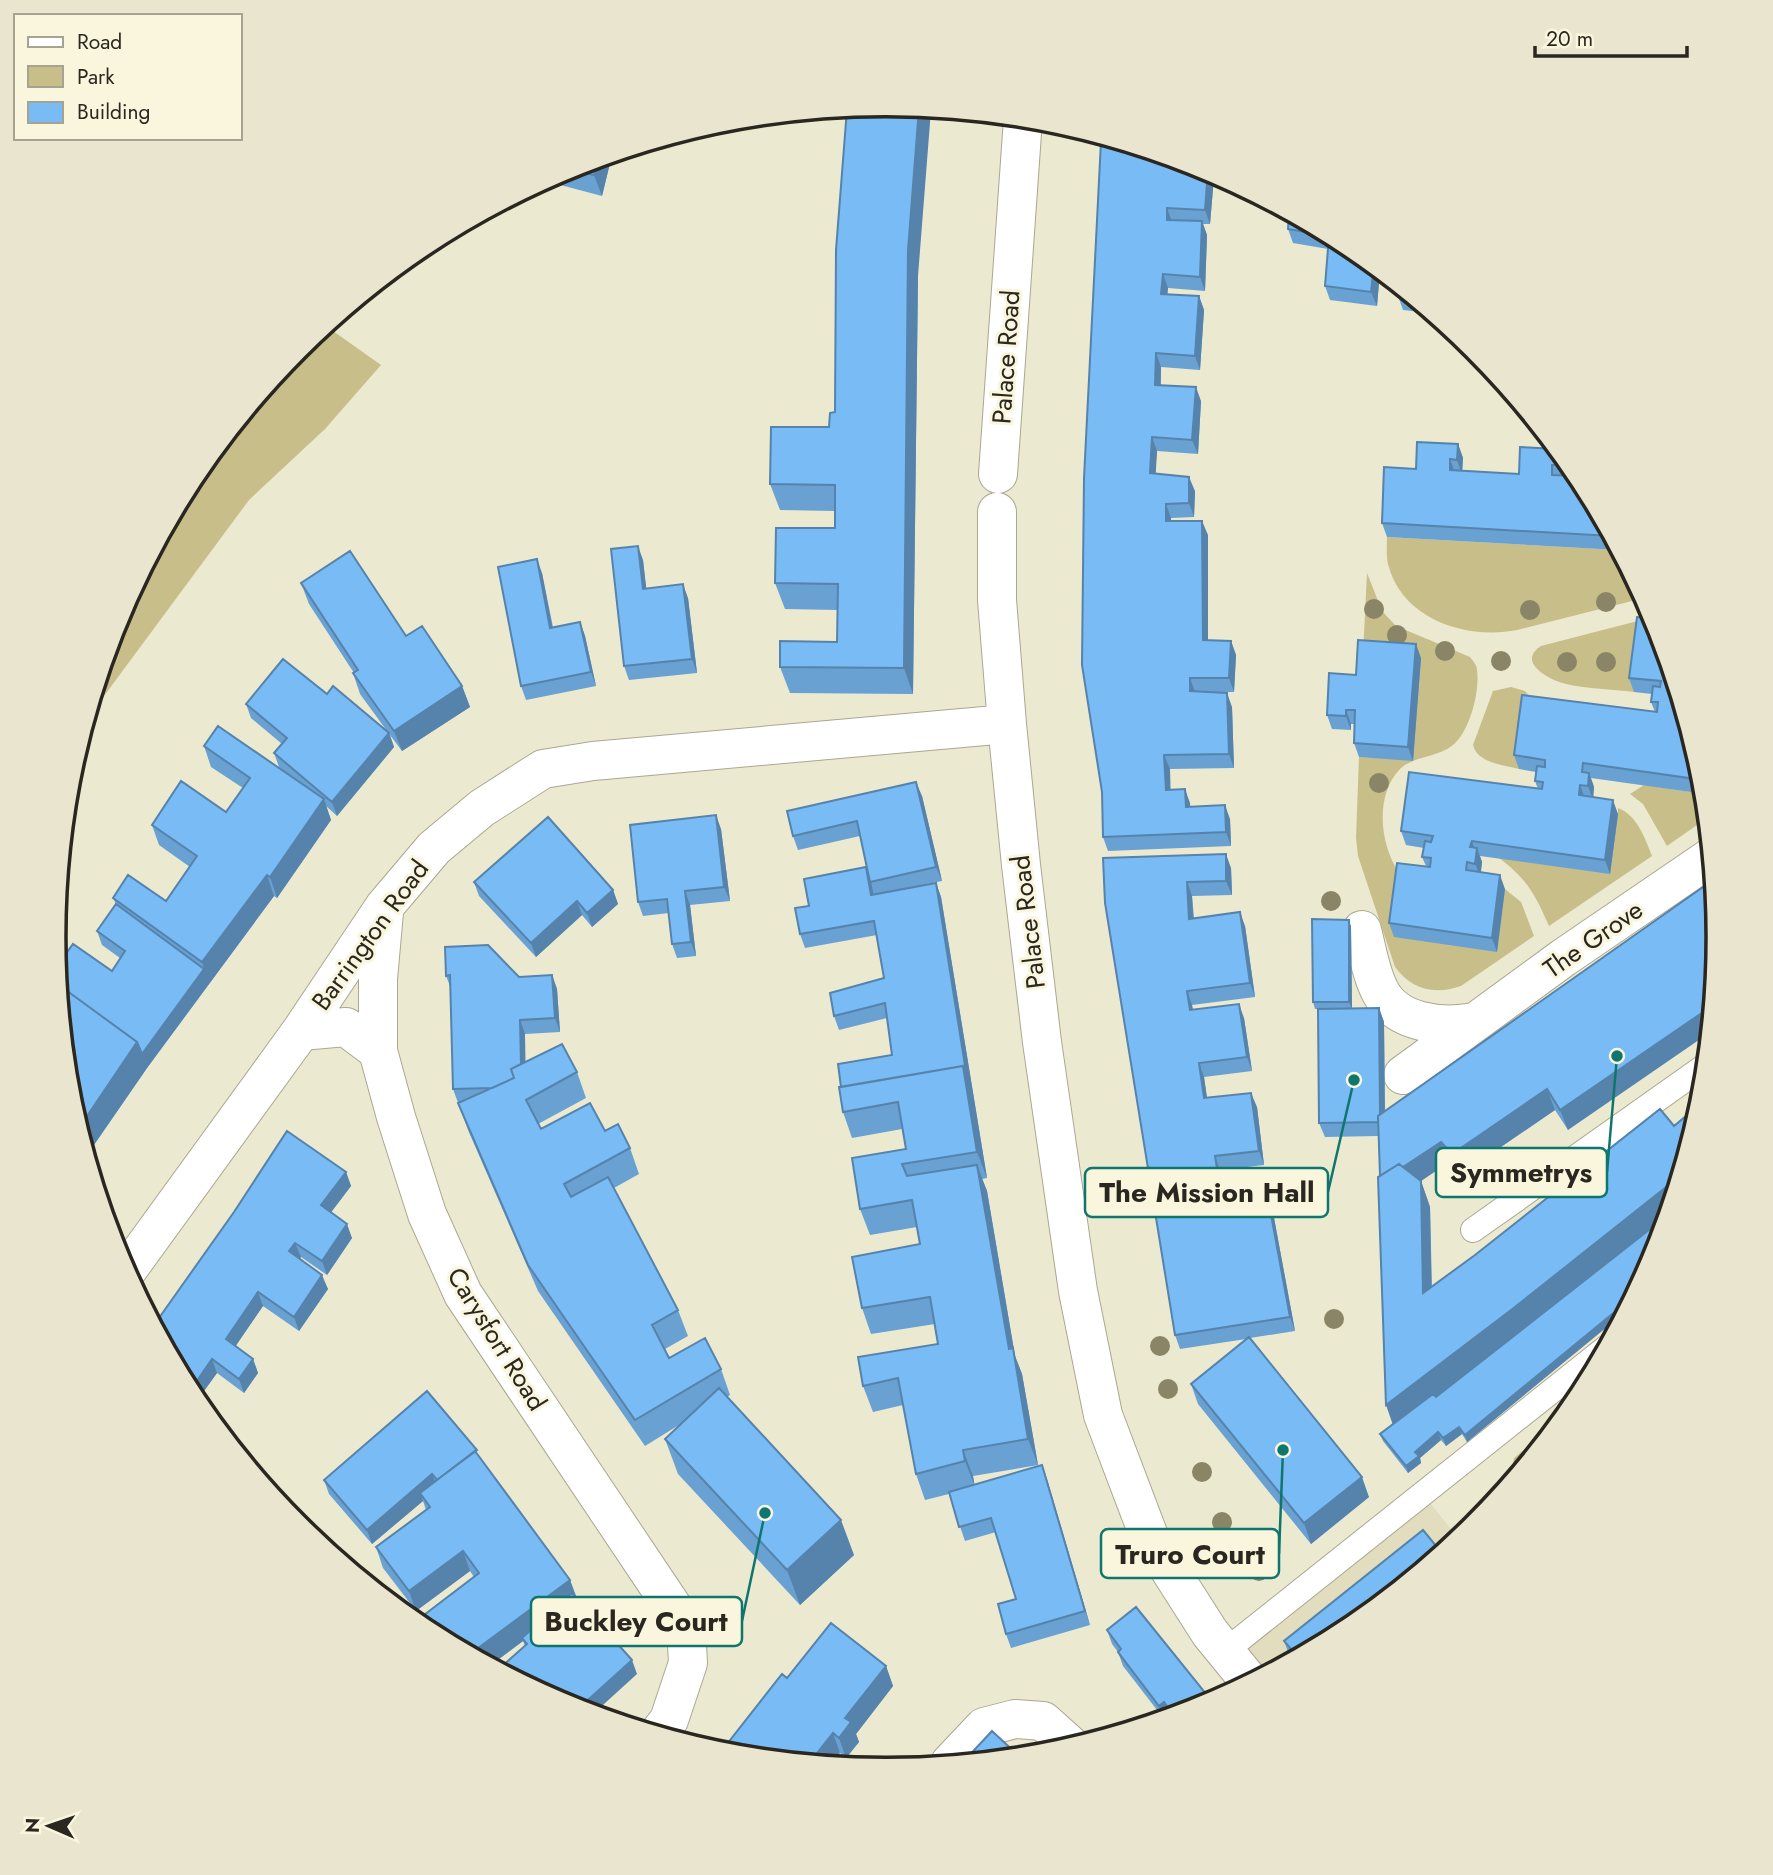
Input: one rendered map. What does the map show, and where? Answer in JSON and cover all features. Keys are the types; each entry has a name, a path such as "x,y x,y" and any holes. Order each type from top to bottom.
{"street":[{"name":"Palace Road","path":"998,474 1022,129"},
{"name":"Palace Road","path":"997,512 997,600 1007,724 1044,1055 1078,1292 1103,1415 1150,1539 1224,1652 1244,1675"},
{"name":"Barrington Road","path":"134,1261 301,1031 384,907 434,848 482,808 543,769 593,761 1007,724"},
{"name":"The Grove","path":"1403,1075 1563,958 1703,863"},
{"name":"Carysfort Road","path":"384,907 377,979 378,1051 427,1214 463,1294 686,1627 688,1663 663,1727"},
{"path":"1362,930 1378,988 1388,1003 1420,1021 1437,1025 1454,1026 1475,1022"},
{"path":"301,1031 346,1027 378,1051"},
{"path":"959,1754 984,1727 1014,1719 1043,1721 1062,1738"}],"lane":[{"name":"Palace Road","path":"997,512 998,474"},
{"path":"1473,1230 1695,1073"},
{"path":"1224,1652 1588,1362"}],"shaded area":[{"path":"1422,1493 1452,1530 1386,1588 1296,1648 1244,1675 1224,1652"}],"green space":[{"path":"334,332 381,365 325,429 249,500 102,698 129,624 176,527 236,438 270,397"},
{"path":"1387,537 1608,549 1634,601 1517,630 1478,632 1439,622 1422,612 1407,599 1396,583 1387,554"},
{"path":"1367,573 1382,611 1396,626 1470,657 1476,665 1478,679 1469,721 1459,739 1447,749 1405,765 1392,780 1386,793 1383,821 1384,836 1393,863 1410,884 1497,951 1505,889 1521,902 1534,936 1461,986 1451,989 1433,990 1416,985 1395,967 1358,856 1356,838 1359,757 1413,760 1363,654"},
{"path":"1642,620 1647,632 1642,631 1634,692 1583,687 1551,679 1533,664 1534,652 1541,646"},
{"path":"1511,687 1525,691 1532,699 1519,769 1485,759 1473,745 1493,691"},
{"path":"1644,785 1693,792 1698,824 1667,846 1643,804 1630,794"},
{"path":"1618,808 1625,811 1635,822 1652,856 1549,926 1529,888 1517,873 1499,858 1618,814"},
{"path":"1532,1443 1512,1467 1514,1458"}],"building":[{"path":"846,118 918,118 908,250 904,668 780,667 780,641 837,642 838,584 775,583 776,528 835,528 835,485 770,484 771,427 829,427 830,413 835,412 836,250"},
{"path":"1101,146 1207,183 1205,210 1167,208 1167,220 1202,221 1200,277 1163,274 1161,294 1199,296 1195,356 1156,353 1155,385 1196,387 1192,440 1152,437 1150,473 1189,477 1189,503 1166,504 1166,521 1202,521 1203,640 1231,641 1229,678 1190,678 1190,691 1227,693 1229,754 1164,755 1166,790 1185,789 1186,807 1225,805 1226,832 1103,837 1102,792 1082,665 1084,478"},
{"path":"1288,223 1303,232 1288,229"},
{"path":"1328,247 1373,278 1371,292 1325,286"},
{"path":"1417,442 1458,444 1457,460 1450,459 1450,470 1519,474 1520,447 1544,448 1556,465 1552,465 1552,475 1563,475 1601,535 1382,523 1384,467 1416,469"},
{"path":"638,546 643,589 683,584 692,659 624,666 611,549"},
{"path":"350,551 406,636 422,626 462,686 394,731 353,673 358,670 301,583"},
{"path":"537,559 550,628 580,622 591,672 521,686 498,567"},
{"path":"1637,617 1641,617 1679,725 1691,778 1583,763 1582,772 1589,773 1588,786 1580,785 1579,795 1613,800 1605,860 1472,841 1470,847 1477,848 1475,864 1467,862 1466,870 1500,875 1492,938 1389,923 1397,863 1430,867 1431,858 1422,857 1425,841 1431,842 1433,836 1401,831 1409,772 1542,789 1543,782 1535,781 1537,766 1545,767 1545,760 1514,755 1522,695 1657,712 1658,702 1651,702 1653,686 1660,687 1661,681 1629,678"},
{"path":"1358,640 1416,644 1408,747 1354,743 1355,710 1346,710 1346,716 1327,715 1329,673 1356,675"},
{"path":"283,659 327,694 333,686 389,733 332,802 274,753 287,738 246,704"},
{"path":"218,726 324,799 270,877 267,875 202,962 113,898 128,875 166,901 197,856 152,825 181,781 226,812 250,778 204,746"},
{"path":"916,782 936,867 870,882 857,821 793,836 787,811"},
{"path":"716,815 724,887 685,891 691,942 672,944 667,899 638,902 630,825"},
{"path":"548,817 613,890 587,913 577,901 531,943 474,882"},
{"path":"1226,854 1226,881 1187,882 1189,919 1240,912 1250,983 1187,991 1190,1010 1239,1004 1247,1057 1199,1063 1204,1098 1251,1093 1259,1151 1215,1156 1222,1200 1267,1193 1290,1317 1175,1335 1105,903 1103,858"},
{"path":"866,867 871,895 936,883 967,1078 963,1066 841,1087 838,1064 892,1055 885,1003 834,1016 830,993 884,978 874,921 800,934 795,908 809,906 804,879"},
{"path":"1705,886 1703,1012 1560,1110 1547,1089 1452,1154 1441,1142 1403,1167 1399,1164 1380,1176 1378,1116"},
{"path":"116,904 204,969 142,1054 137,1042 68,992 67,953 73,944 112,971 125,951 97,931"},
{"path":"1312,919 1349,920 1349,1002 1313,1002"},
{"path":"488,945 519,977 552,975 555,1018 520,1020 521,1064 511,1069 514,1078 492,1088 453,1089 450,975 446,976 445,947"},
{"path":"68,992 137,1042 87,1117"},
{"path":"1379,1008 1378,1122 1319,1123 1318,1009"},
{"path":"562,1044 577,1072 526,1100 541,1129 590,1103 605,1131 618,1124 630,1148 564,1184 571,1197 608,1177 678,1310 652,1325 669,1358 705,1338 721,1369 635,1420 528,1265 458,1103 514,1078 511,1069"},
{"path":"963,1066 977,1152 902,1164 907,1176 977,1165 1009,1349 1013,1348 1028,1439 963,1450 965,1461 916,1474 898,1378 863,1386 858,1357 938,1344 930,1297 862,1308 852,1257 920,1244 912,1200 860,1209 852,1158 906,1149 898,1102 843,1112 839,1087"},
{"path":"1660,1109 1674,1126 1687,1117 1668,1186 1386,1405 1378,1177 1399,1164 1421,1181 1423,1293"},
{"path":"287,1131 346,1172 321,1205 347,1224 322,1261 295,1243 289,1251 322,1275 294,1317 258,1292 226,1339 253,1359 239,1379 212,1359 197,1381 160,1317"},
{"path":"1653,1227 1617,1310 1465,1435 1459,1427 1443,1438 1438,1432 1415,1452 1419,1456 1406,1466 1380,1434 1433,1394 1436,1397"},
{"path":"1249,1337 1362,1477 1304,1523 1191,1384"},
{"path":"719,1388 841,1520 787,1570 665,1439"},
{"path":"427,1391 477,1450 437,1480 432,1474 367,1530 324,1480"},
{"path":"475,1451 570,1580 476,1648 425,1615 479,1573 463,1551 409,1591 376,1547 430,1507 420,1493"},
{"path":"1042,1465 1085,1611 1006,1634 998,1604 1016,1599 991,1518 959,1527 949,1492"},
{"path":"1423,1530 1436,1546 1386,1588 1296,1648 1292,1650 1284,1641"},
{"path":"572,1593 632,1660 587,1700 505,1663 527,1644 522,1638"},
{"path":"1136,1607 1205,1693 1168,1707 1164,1702 1159,1706 1118,1652 1121,1649 1107,1630"},
{"path":"831,1623 886,1666 845,1718 851,1722 839,1738 833,1733 816,1754 728,1742 782,1674 787,1678"},
{"path":"992,1731 1010,1748 994,1750 972,1752"}],"place":[{"name":"Symmetrys","path":"1617,1056"},
{"name":"The Mission Hall","path":"1354,1080"},
{"name":"Truro Court","path":"1283,1450"},
{"name":"Buckley Court","path":"765,1513"}]}
